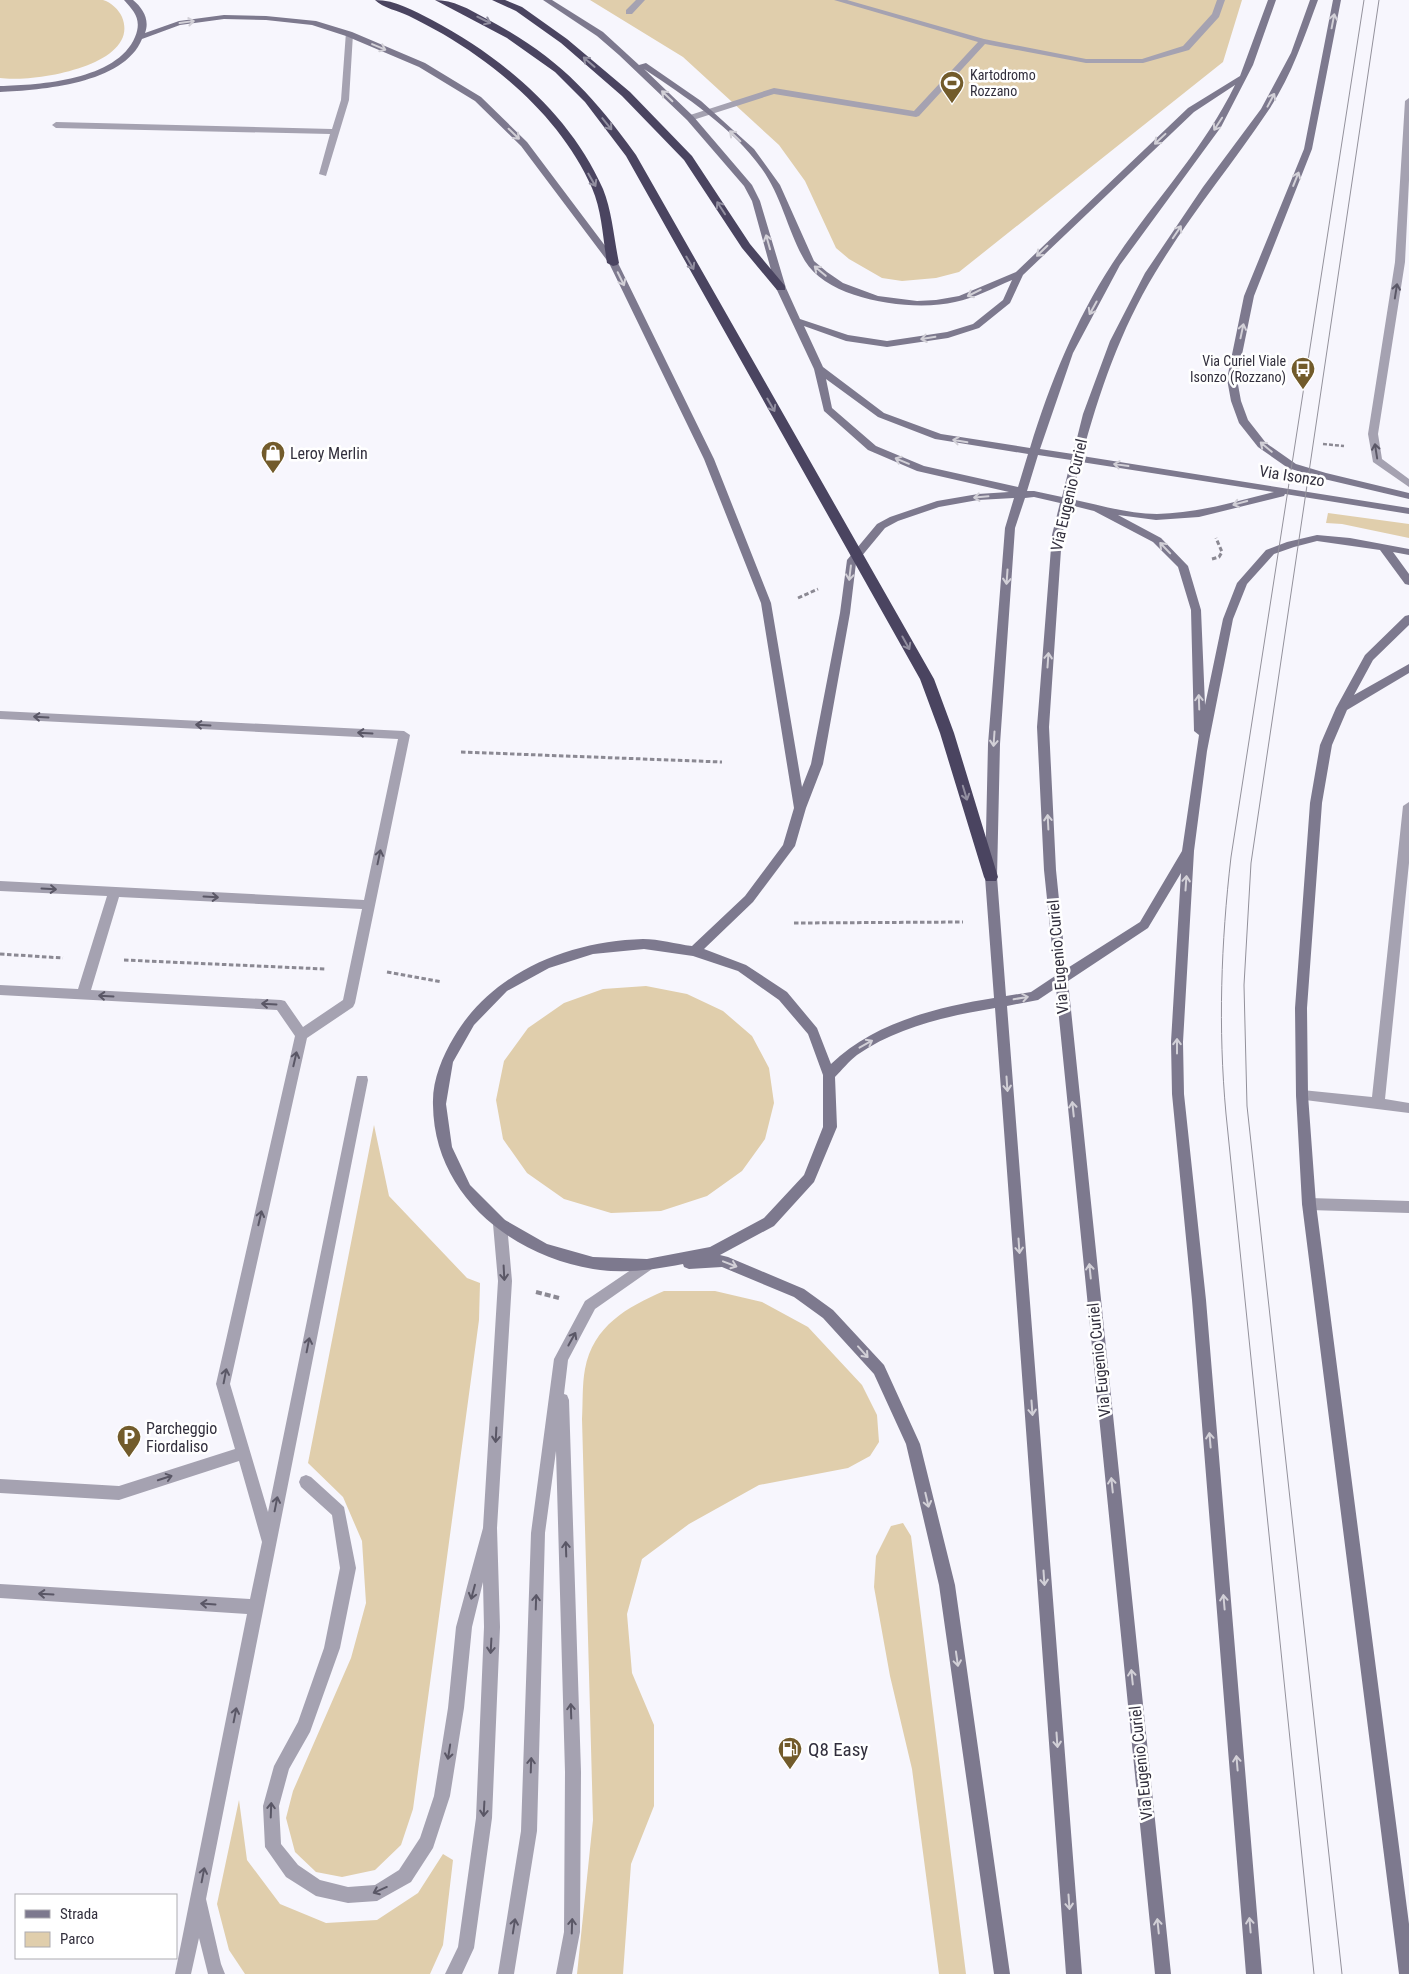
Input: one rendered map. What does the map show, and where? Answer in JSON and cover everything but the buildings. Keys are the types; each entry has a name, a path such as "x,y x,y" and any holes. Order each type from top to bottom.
{"highway":[{"path":"380,0 404,9 474,49 521,85 564,132 598,189 613,263"},
{"path":"440,0 488,22 533,49 575,84 631,155 926,679 947,733 991,877"},
{"path":"496,0 519,9 564,41 626,94 688,158 746,246 781,288"}],"main road":[{"path":"0,89 36,89 79,79 103,70 127,55 140,37 143,21 136,6 128,0"},
{"path":"547,0 600,34 622,53 690,118 735,169 752,193 781,288 820,369 827,409 872,448 920,469 1097,508 1156,517 1199,514 1287,492"},
{"path":"1074,1974 991,877 994,744 1010,528 1047,409 1068,353 1116,265 1217,127 1230,106 1241,78 1253,56 1272,0"},
{"name":"Via Eugenio Curiel","path":"1163,1974 1064,1022 1050,870 1044,727 1057,535 1088,414 1115,341 1150,273 1206,190 1265,110 1295,53 1314,0"},
{"path":"1337,0 1308,149 1250,296 1232,379 1236,401 1243,421 1262,445 1292,466 1324,476 1409,496"},
{"path":"140,37 179,23 224,17 313,23 349,34 422,65 478,99 524,144 613,263 709,459 766,603 800,808"},
{"path":"622,53 666,80 709,111 759,159 776,185 810,262 819,272 845,287 869,297 889,301 940,302 966,296 1018,274 1191,110 1241,78"},
{"path":"798,321 846,338 887,344 948,335 976,326 1006,301 1018,274"},
{"name":"Via Isonzo","path":"820,369 880,415 939,437 1169,472 1409,512"},
{"path":"694,951 749,899 789,846 800,808 817,764 845,613 851,562 881,526 894,519 937,504 978,497 1034,494"},
{"path":"1097,508 1157,540 1183,566 1196,610 1201,750"},
{"path":"1254,1974 1199,1300 1178,1094 1177,1042 1188,850 1201,750 1228,619 1242,583 1270,552 1291,544 1317,538 1409,552"},
{"path":"1383,547 1409,581"},
{"path":"1407,1974 1309,1204 1302,1095 1301,1008 1316,803 1326,745 1342,708 1369,658 1409,619"},
{"path":"1342,708 1409,668"},
{"path":"829,1075 852,1052 883,1035 945,1012 1034,996 1106,951 1144,925 1188,850"},
{"path":"647,1265 712,1252 769,1222 809,1178 830,1127 829,1075 813,1032 783,996 742,968 694,951 635,945 593,949 545,964 503,988 470,1021 447,1061 440,1095 439,1104 445,1148 466,1189 500,1224 544,1249 594,1263 647,1265 724,1261 799,1293 828,1314 879,1370 913,1444 947,1585 1002,1974"}],"street":[{"path":"629,12 641,0"},
{"path":"838,0 983,41 1086,62 1143,61 1186,48 1216,15 1221,0"},
{"path":"323,174 336,132 347,85 349,34"},
{"path":"690,118 774,91 916,114 983,41"},
{"path":"1409,101 1405,262 1373,434 1377,460 1409,484"},
{"path":"56,125 336,132"},
{"path":"0,715 404,736 349,1002 301,1035 223,1384 269,1541"},
{"path":"1378,1103 1409,806"},
{"path":"0,886 369,905"},
{"path":"83,995 114,892"},
{"path":"0,990 281,1005 301,1035"},
{"path":"183,1974 362,1080"},
{"path":"1302,1095 1409,1108"},
{"path":"1309,1204 1409,1207"},
{"path":"453,1974 466,1948 484,1818 492,1627 490,1528 505,1282 500,1224"},
{"path":"506,1974 529,1831 538,1533 561,1360 590,1306 647,1265"},
{"path":"561,1360 573,1772 572,1932 564,1974"},
{"path":"0,1486 119,1493 244,1453"},
{"path":"306,1482 339,1512 348,1568 332,1648 304,1726 282,1766 271,1806 273,1847 292,1870 316,1888 348,1895 377,1893 405,1876 427,1842 442,1796 456,1708 464,1627 490,1528"},
{"path":"0,1591 256,1607"},
{"path":"198,1898 217,1974"}],"path":[{"path":"1204,561 1219,557 1222,552 1213,532"},
{"path":"461,752 722,762"},
{"path":"794,923 972,922"},
{"path":"0,954 393,972 442,982"},
{"path":"534,1292 562,1298"}],"green space":[{"path":"0,0 103,0 112,4 121,14 124,34 116,48 100,59 80,68 35,77 0,78"},
{"name":"Kartodromo Rozzano","path":"590,0 1242,0 1223,62 959,272 936,278 902,281 882,278 849,259 836,248 805,181 779,145 683,57"},
{"path":"1328,513 1409,524 1409,538 1342,524 1326,523"},
{"path":"646,986 687,994 723,1011 752,1036 769,1068 774,1103 765,1139 742,1171 707,1196 661,1211 611,1213 564,1199 527,1173 503,1139 496,1100 504,1061 528,1028 564,1003 603,989"},
{"path":"374,1125 389,1196 467,1278 480,1283 479,1320 413,1809 401,1845 375,1870 342,1877 316,1872 295,1852 286,1818 293,1791 351,1658 366,1603 362,1541 343,1497 308,1463"},
{"path":"664,1291 715,1291 762,1302 808,1327 862,1385 877,1415 879,1442 870,1456 848,1468 759,1485 689,1524 642,1559 627,1614 632,1673 654,1725 654,1806 631,1864 623,1974 577,1974 593,1820 582,1419 584,1375 589,1354 604,1330 625,1311"},
{"path":"903,1523 911,1536 966,1974 939,1974 912,1769 890,1676 874,1587 876,1556 891,1526"},
{"path":"239,1800 247,1860 280,1904 326,1923 377,1920 418,1893 443,1854 453,1860 443,1945 430,1974 245,1974 229,1950 217,1904"}],"tram line":[{"path":"1314,1974 1226,1114 1221,1018 1223,953 1231,857 1364,0"},
{"path":"1342,1974 1247,1106 1244,985 1251,863 1379,0"}],"place":[{"name":"Kartodromo Rozzano","path":"952,104"},
{"name":"Via Curiel Viale Isonzo (Rozzano)","path":"1303,390"},
{"name":"Leroy Merlin","path":"273,474"},
{"name":"Parcheggio Fiordaliso","path":"129,1458"},
{"name":"Q8 Easy","path":"790,1770"}]}
